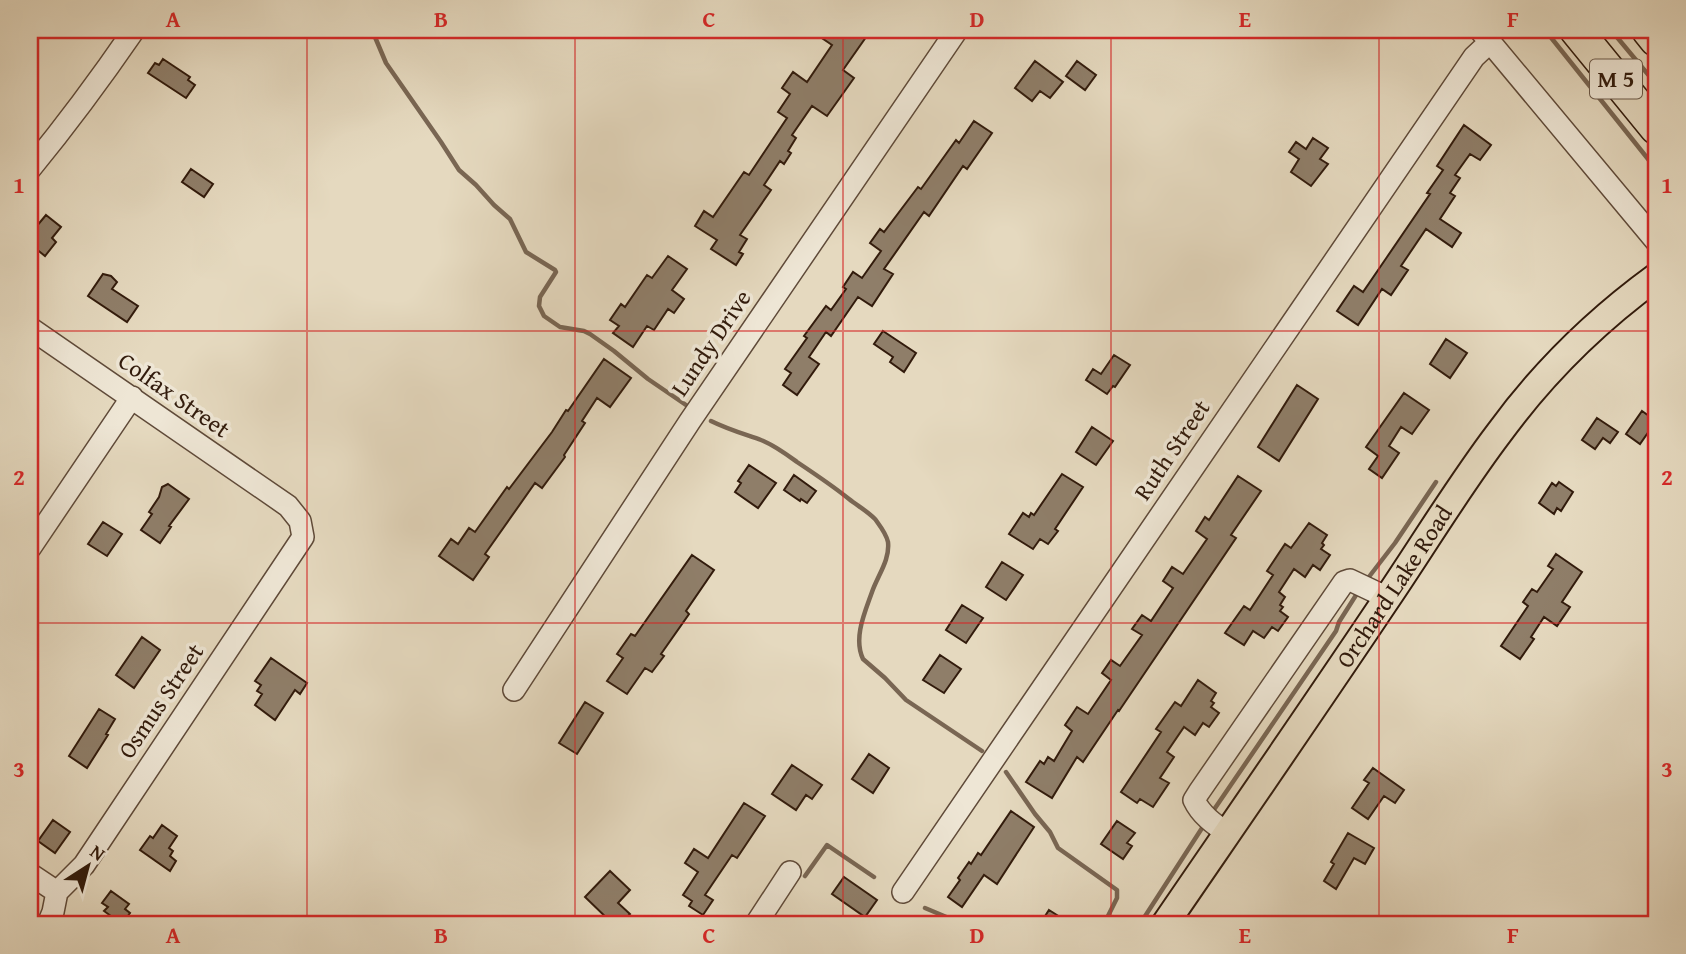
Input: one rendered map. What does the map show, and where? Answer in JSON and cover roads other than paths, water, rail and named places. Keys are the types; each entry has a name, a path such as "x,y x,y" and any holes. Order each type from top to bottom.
{"highway":[{"name":"M 5","path":"1576,30 1656,128"},
{"name":"M 5","path":"1648,30 1656,40"}],"main road":[{"name":"Orchard Lake Road","path":"1165,924 1498,433 1542,380 1598,325 1656,277"}],"street":[{"path":"30,169 65,126 134,30"},
{"name":"Lundy Drive","path":"514,690 690,421 957,30"},
{"path":"1485,36 1656,242"},
{"name":"Ruth Street","path":"903,892 1474,57 1485,36"},
{"name":"Colfax Street","path":"30,328 288,506"},
{"path":"30,548 132,397"},
{"name":"Osmus Street","path":"48,924 57,892 84,865 303,537 300,521 288,506"},
{"path":"1227,833 1197,808 1194,800 1207,780 1344,582 1350,580 1388,598"},
{"path":"756,924 790,872"},
{"path":"30,874 57,892"}],"waterway":[{"path":"372,30 386,63 459,170 510,219 526,252 555,270 540,297 539,306 544,316 560,327 590,334 686,405"},
{"path":"1545,30 1656,169"},
{"path":"1611,30 1656,84"},
{"path":"711,421 775,447 875,519 886,536 888,549 861,625 859,642 863,659 906,700 982,751"},
{"path":"1365,582 1436,482"},
{"path":"1211,814 1336,631 1358,592"},
{"path":"1006,772 1050,832 1058,848 1117,890 1117,898 1104,924"},
{"path":"1140,924 1204,825"},
{"path":"805,876 827,845 874,877"},
{"path":"925,908 963,924"}]}
